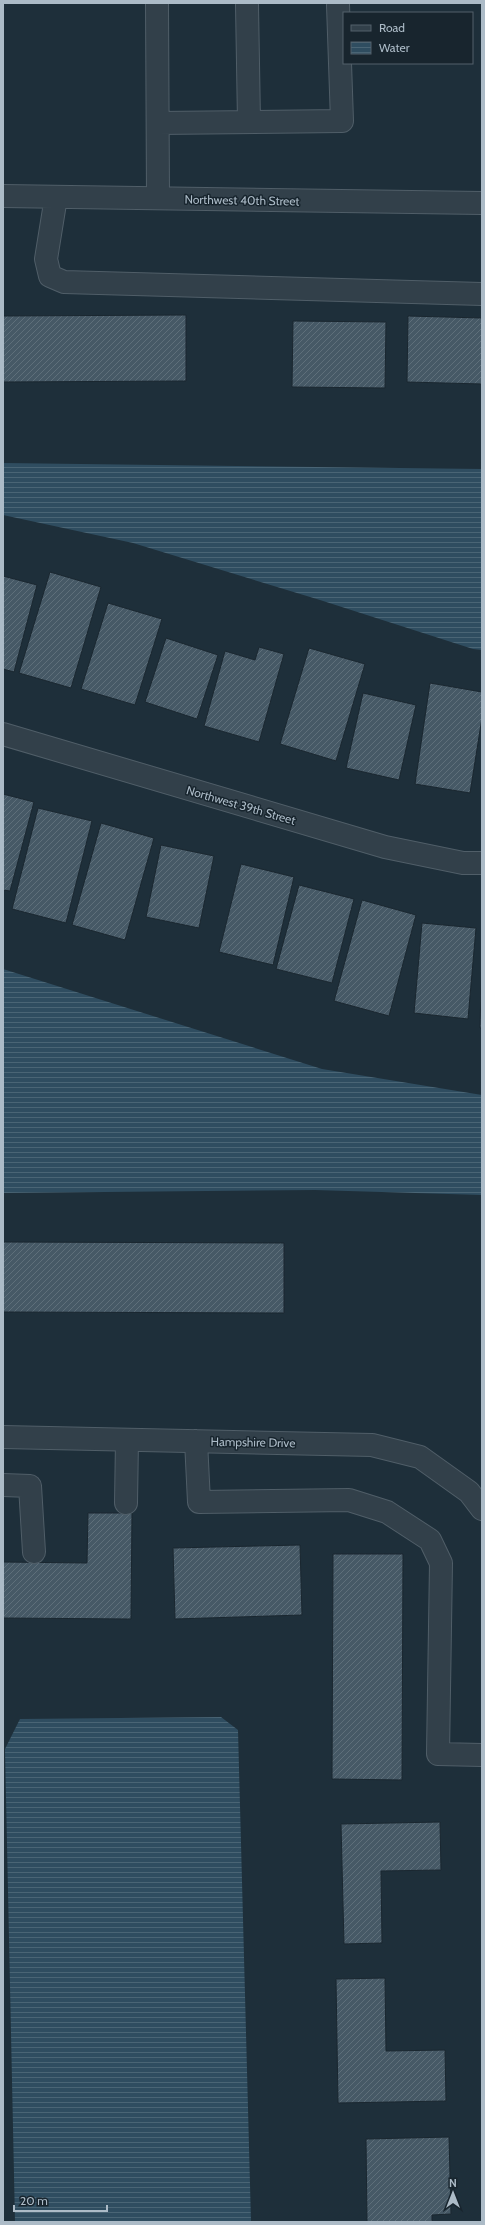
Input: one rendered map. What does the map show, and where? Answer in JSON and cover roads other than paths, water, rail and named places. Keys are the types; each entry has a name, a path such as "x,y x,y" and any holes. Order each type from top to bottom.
{"street":[{"path":"157,3 158,198"},
{"path":"247,5 249,122"},
{"path":"158,123 342,121 338,5"},
{"name":"Northwest 40th Street","path":"3,196 482,203"},
{"path":"56,197 46,259 50,276 64,282 482,294"},
{"name":"Northwest 39th Street","path":"3,734 385,847 463,863 482,864"},
{"name":"Hampshire Drive","path":"3,1437 372,1445 420,1457 469,1492 482,1509"},
{"path":"126,1503 127,1440"},
{"path":"196,1441 199,1502 349,1500 387,1512 430,1540 441,1563 438,1754 482,1756"},
{"path":"3,1485 30,1486 34,1552"}],"water":[{"path":"3,463 482,469 482,650 473,649 320,600 133,543 3,515"},
{"path":"3,969 322,1069 482,1095 482,1195 315,1190 3,1193"},
{"path":"221,1717 238,1730 251,2222 15,2222 5,1749 20,1719"}]}
